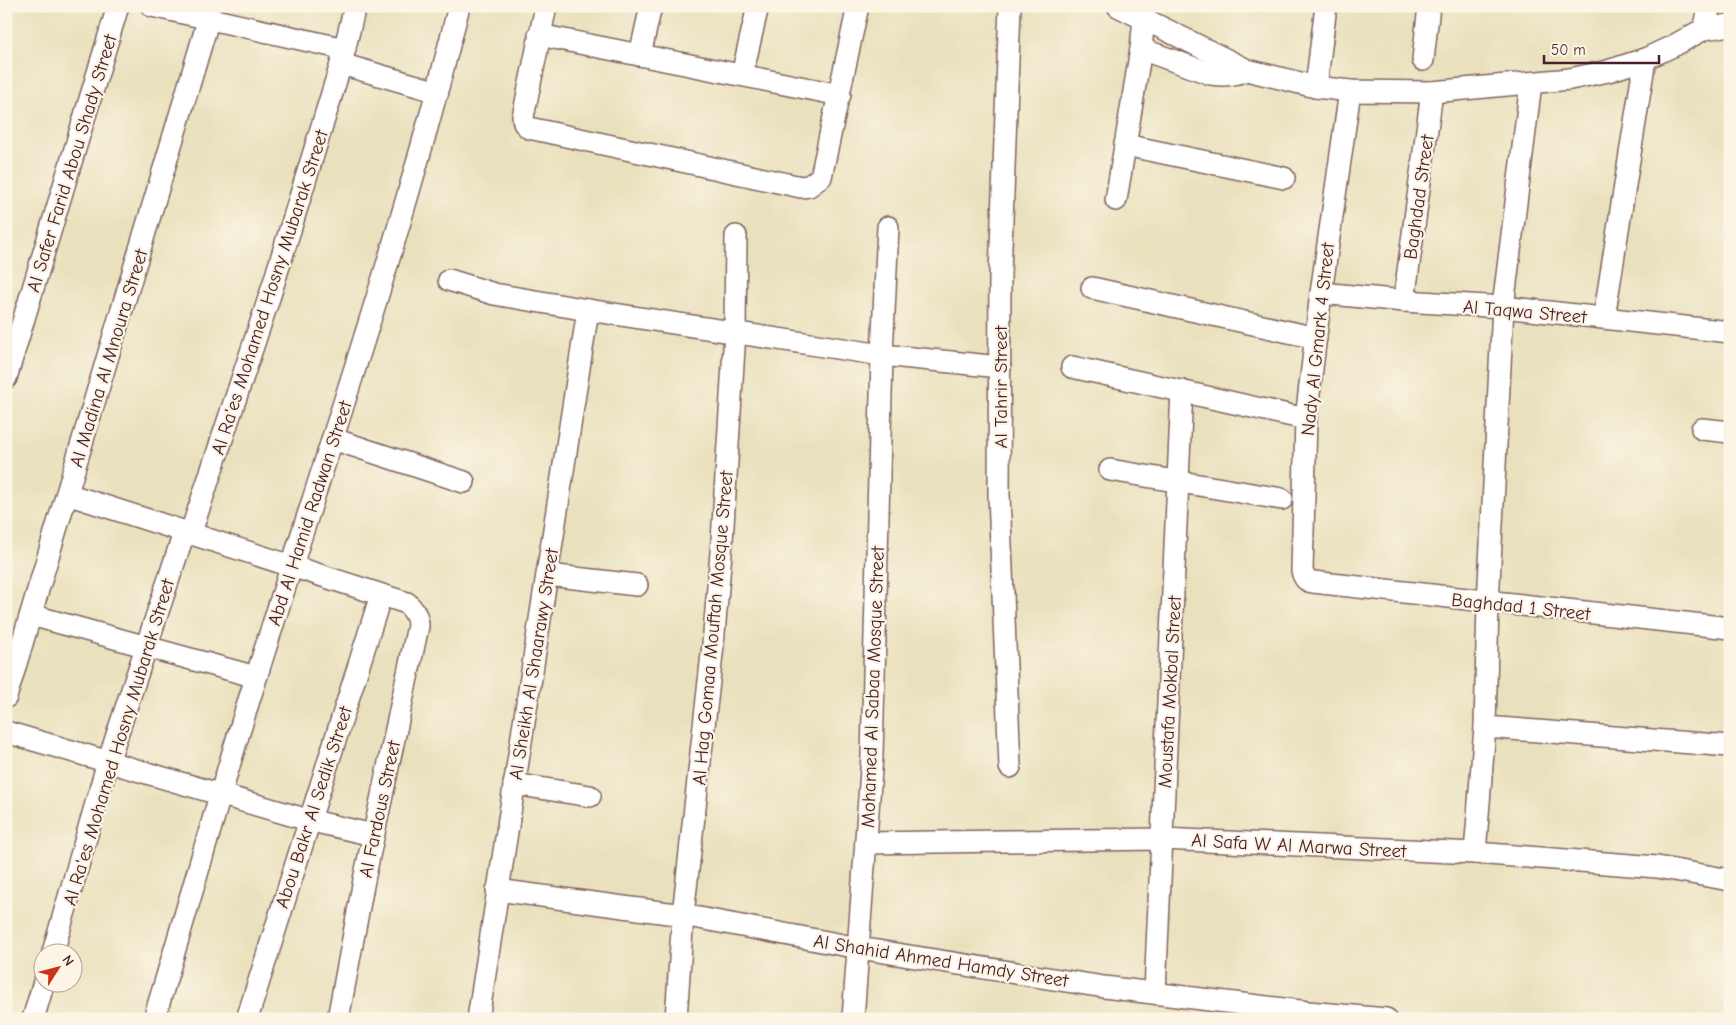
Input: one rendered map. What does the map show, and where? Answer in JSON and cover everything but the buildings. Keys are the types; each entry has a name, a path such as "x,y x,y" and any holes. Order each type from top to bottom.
{"street":[{"name":"Al Safer Farid Abou Shady Street","path":"6,378 118,6"},
{"path":"152,6 209,18 343,56 438,92"},
{"name":"Al Ra'es Mohamed Hosny Mubarak Street","path":"56,942 108,762 270,295 343,56 355,6"},
{"name":"Abd Al Hamid Radwan Street","path":"154,1019 256,676 333,438 438,92 460,6"},
{"path":"546,6 523,116 524,123 529,128 802,187 809,186 821,177 858,6"},
{"path":"640,55 651,6"},
{"path":"742,75 758,6"},
{"name":"Al Tahrir Street","path":"1010,6 1000,274 999,495 1010,768"},
{"path":"1118,6 1247,70 1316,87 1350,91 1432,92 1570,79 1608,71 1645,59 1704,29 1730,25"},
{"path":"1316,87 1326,6"},
{"path":"1423,60 1429,6"},
{"path":"1704,29 1710,6"},
{"name":"Al Madina Al Mnoura Street","path":"6,697 209,18"},
{"path":"1116,200 1141,49 1144,18"},
{"path":"539,35 840,94"},
{"path":"1141,49 1211,74 1234,75 1247,70"},
{"path":"1604,318 1645,59"},
{"path":"1476,853 1485,726 1488,603 1503,308 1531,83"},
{"name":"Nady Al Gmark 4 Street","path":"1313,582 1307,581 1303,577 1302,571 1306,419 1321,293 1350,91"},
{"name":"Baghdad Street","path":"1404,301 1432,92"},
{"path":"1125,144 1284,178"},
{"name":"Mohamed Al Sabaa Mosque Street","path":"853,1019 872,756 882,355 888,226"},
{"name":"Al Hag Gomaa Mouftah Mosque Street","path":"676,1019 683,915 715,626 729,446 735,332 736,236"},
{"path":"449,280 494,294 588,310 882,355 1000,367"},
{"path":"1092,288 1316,338"},
{"name":"Al Taqwa Street","path":"1321,293 1503,308 1730,332"},
{"name":"Al Sheikh Al Shaarawy Street","path":"478,1019 496,890 548,575 588,310"},
{"path":"1072,367 1306,419"},
{"name":"Moustafa Mokbal Street","path":"1155,992 1182,391"},
{"path":"1702,429 1730,432"},
{"path":"333,438 464,482"},
{"path":"1110,470 1282,499"},
{"path":"67,494 381,595"},
{"path":"548,575 637,585"},
{"name":"Baghdad 1 Street","path":"1313,582 1488,603 1730,628"},
{"name":"Al Fardous Street","path":"338,1019 418,626 418,618 407,603 381,595"},
{"name":"Abou Bakr Al Sedik Street","path":"246,1019 381,595"},
{"path":"31,615 146,648 256,676"},
{"path":"1485,726 1730,746"},
{"path":"6,732 308,820 374,835"},
{"path":"514,784 590,796"},
{"name":"Al Safa W Al Marwa Street","path":"866,843 1162,839 1476,853 1658,867 1730,880"},
{"name":"Al Shahid Ahmed Hamdy Street","path":"496,890 683,915 859,948 1085,984 1308,1012 1386,1019"},
{"path":"33,1019 41,992"}]}
